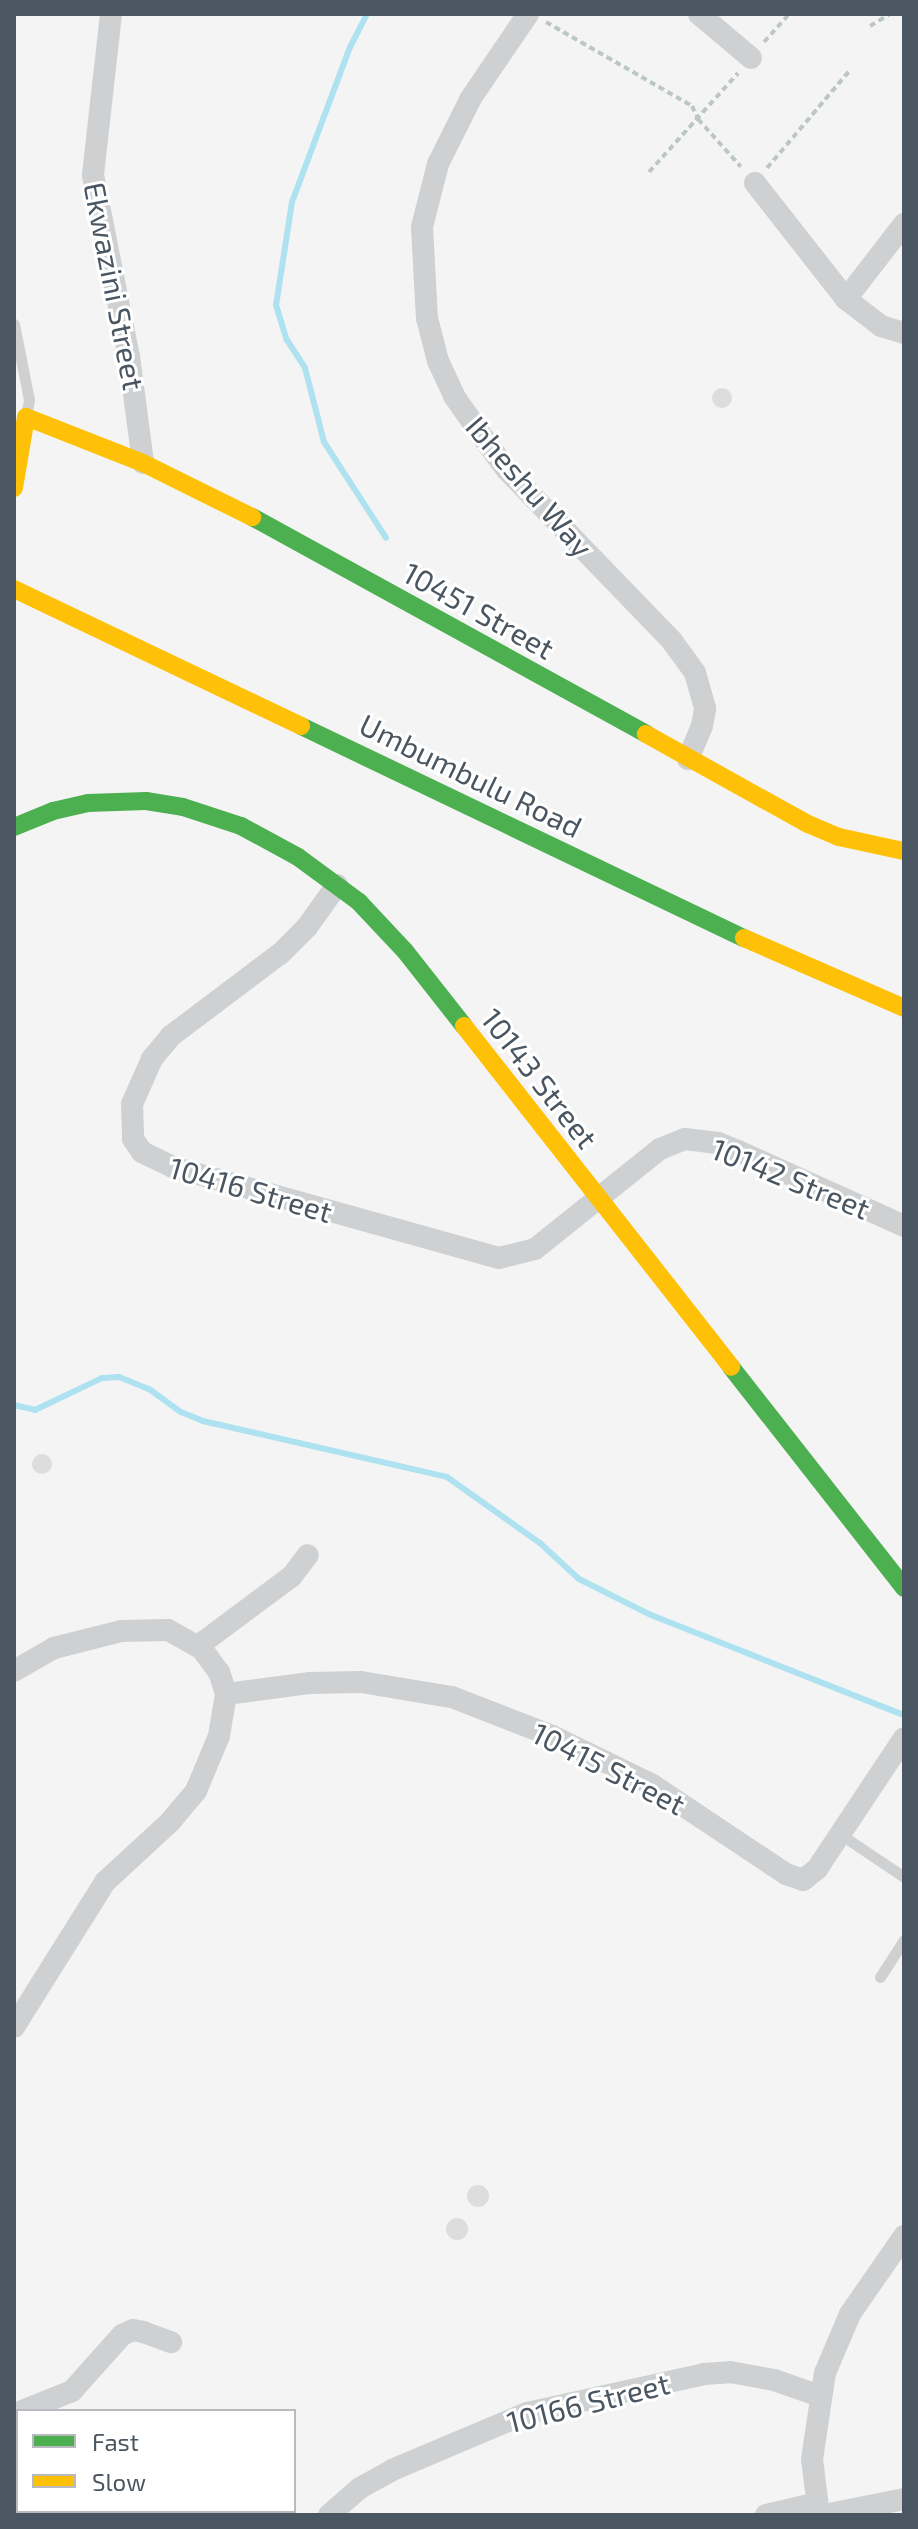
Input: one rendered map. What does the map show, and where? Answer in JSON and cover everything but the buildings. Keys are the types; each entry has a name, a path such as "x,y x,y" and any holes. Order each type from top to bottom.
{"street":[{"name":"Ekwazini Street","path":"111,14 93,175 129,356 143,463"},
{"path":"699,14 751,58"},
{"name":"Ibheshu Way","path":"537,18 471,98 438,164 422,227 427,318 438,361 454,396 507,470 672,641 695,673 705,709 702,726 688,759"},
{"path":"755,183 846,299 881,326 904,333"},
{"path":"846,299 904,224"},
{"name":"10451 Street","path":"26,417 143,463 271,526 688,759 839,837 904,851"},
{"path":"14,488 26,417"},
{"name":"Umbumbulu Road","path":"14,589 778,954 904,1008"},
{"name":"10143 Street","path":"14,827 53,811 88,803 146,801 183,807 241,826 298,857 337,885 381,923 405,951 904,1588"},
{"name":"10416 Street","path":"337,885 296,939 171,1036 152,1059 132,1104 133,1139 142,1152 173,1167 499,1258 535,1249 601,1200"},
{"name":"10142 Street","path":"601,1200 660,1149 685,1139 697,1140 738,1151 904,1226"},
{"path":"198,1646 292,1576 308,1555"},
{"path":"14,1671 54,1648 121,1631 168,1630 198,1646 212,1660 226,1694 219,1736 196,1791 170,1822 105,1882 14,2027"},
{"name":"10415 Street","path":"226,1694 310,1683 361,1682 452,1697 552,1736 651,1784 795,1879 810,1878 904,1738"},
{"path":"820,2511 812,2459 825,2373 850,2314 904,2236"},
{"path":"28,2409 72,2391 122,2335 133,2330 171,2342"},
{"name":"10166 Street","path":"329,2515 360,2488 392,2470 527,2413 704,2374 730,2372 774,2380 820,2396"},
{"path":"766,2515 904,2499"}],"lane":[{"path":"14,324 29,400 26,417"},
{"path":"840,1834 904,1877"},
{"path":"880,1977 904,1940"}],"path":[{"path":"649,172 789,14"},
{"path":"870,26 890,14"},
{"path":"537,18 692,106 698,119 755,183 851,69"}],"waterway":[{"path":"367,14 350,47 292,202 276,305 287,340 305,368 324,442 386,538"},
{"path":"14,1405 35,1410 102,1378 119,1377 149,1389 181,1412 203,1421 447,1477 540,1543 579,1579 651,1615 904,1715"}],"traffic: fast":[{"path":"252,517 646,734"},
{"path":"301,726 744,938"},
{"path":"14,827 53,811 88,803 146,801 183,807 241,826 298,857 359,902 405,951 464,1026"},
{"path":"731,1367 904,1588"}],"traffic: slow":[{"path":"14,488 26,417 143,463 252,517"},
{"path":"14,589 301,726"},
{"path":"646,734 808,824 839,837 904,851"},
{"path":"744,938 904,1008"},
{"path":"464,1026 731,1367"}]}
